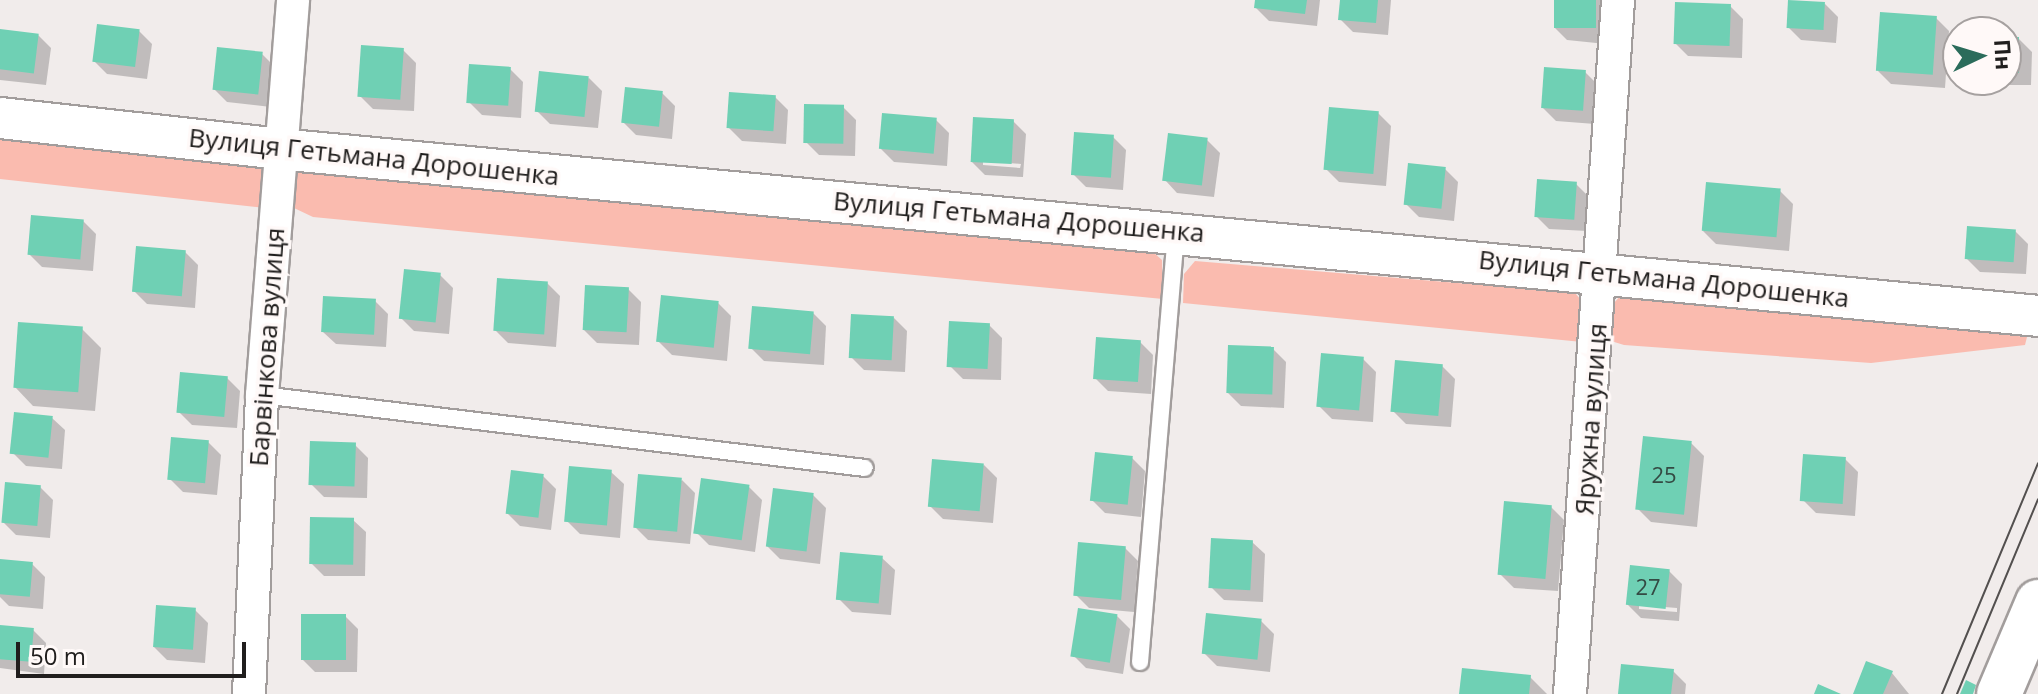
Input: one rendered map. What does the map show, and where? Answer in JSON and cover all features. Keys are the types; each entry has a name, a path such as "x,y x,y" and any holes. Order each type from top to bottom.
{"main road":[{"path":"1999,694 2038,602"}],"street":[{"name":"Барвінкова вулиця","path":"249,694 262,395 293,0"},
{"name":"Яружна вулиця","path":"1570,694 1602,273 1618,0"},
{"name":"Вулиця Гетьмана Дорошенка","path":"0,118 279,149 1176,231 2038,316"}],"lane":[{"path":"1140,662 1176,231"},
{"path":"262,395 865,468"}],"shaded area":[{"path":"0,137 256,164 268,175 265,208 0,179"},
{"path":"300,169 1153,252 1162,260 1163,299 313,217 294,208 285,195"},
{"path":"1195,261 1575,293 1588,308 1582,342 1183,303 1184,274"},
{"path":"1623,293 2027,337 2025,345 1871,363 1624,345 1611,341 1610,330 1613,304"}],"building":[{"path":"1255,0 1307,0 1305,14 1254,8"},
{"path":"1340,0 1378,0 1376,23 1338,20"},
{"path":"1554,0 1596,0 1596,28 1554,28"},
{"path":"1788,0 1825,2 1823,30 1787,28"},
{"path":"1675,2 1731,4 1730,46 1674,44"},
{"path":"1880,12 1937,16 1933,75 1876,71"},
{"path":"97,24 140,29 135,67 92,62"},
{"path":"0,29 39,34 34,73 0,69"},
{"path":"361,45 404,48 400,100 357,97"},
{"path":"217,47 263,52 258,95 213,90"},
{"path":"469,64 511,67 508,106 466,103"},
{"path":"1544,67 1586,70 1583,111 1541,108"},
{"path":"539,71 589,76 584,117 535,112"},
{"path":"625,87 663,91 659,127 621,123"},
{"path":"729,92 776,95 773,131 726,128"},
{"path":"804,104 844,105 843,144 803,143"},
{"path":"1329,107 1379,111 1373,174 1324,170"},
{"path":"882,113 937,118 934,154 879,149"},
{"path":"973,117 1014,119 1012,164 971,162"},
{"path":"1074,132 1114,135 1111,178 1071,175"},
{"path":"1168,133 1208,138 1202,186 1162,181"},
{"path":"1408,163 1446,167 1441,209 1404,205"},
{"path":"1537,179 1577,182 1574,220 1534,217"},
{"path":"1706,182 1781,189 1776,237 1702,231"},
{"path":"31,215 84,220 80,259 28,255"},
{"path":"1967,226 2016,229 2014,262 1965,259"},
{"path":"136,246 186,250 182,296 132,292"},
{"path":"404,269 441,273 436,323 399,319"},
{"path":"497,278 548,282 544,334 493,331"},
{"path":"585,285 629,287 627,332 583,330"},
{"path":"661,295 719,301 714,348 656,342"},
{"path":"323,296 376,299 374,335 321,332"},
{"path":"752,306 814,311 810,354 748,349"},
{"path":"851,314 894,316 892,360 849,358"},
{"path":"949,321 990,323 988,369 947,367"},
{"path":"18,322 83,327 78,392 13,388"},
{"path":"1096,337 1141,340 1138,382 1093,379"},
{"path":"1228,345 1274,347 1272,395 1226,393"},
{"path":"1321,353 1364,357 1359,411 1316,407"},
{"path":"1395,360 1443,364 1438,416 1390,412"},
{"path":"180,372 228,376 224,417 176,413"},
{"path":"14,412 53,416 48,458 10,454"},
{"path":"1643,436 1692,441 1684,515 1635,510"},
{"path":"171,437 209,440 205,483 167,480"},
{"path":"310,441 356,443 354,487 308,485"},
{"path":"1095,452 1133,456 1128,505 1090,501"},
{"path":"1803,454 1846,457 1843,504 1800,501"},
{"path":"932,459 984,464 980,511 928,507"},
{"path":"569,466 612,470 607,526 564,522"},
{"path":"511,470 544,474 538,518 506,514"},
{"path":"638,474 682,478 677,532 633,528"},
{"path":"701,478 750,485 742,540 693,533"},
{"path":"5,482 41,485 37,526 1,523"},
{"path":"773,488 814,493 807,552 766,547"},
{"path":"1504,501 1552,505 1545,579 1498,575"},
{"path":"310,517 354,518 353,565 309,564"},
{"path":"1211,538 1253,540 1250,590 1208,588"},
{"path":"1078,542 1126,546 1121,600 1073,596"},
{"path":"840,552 883,556 879,604 836,600"},
{"path":"0,559 33,562 30,597 0,594"},
{"path":"1630,565 1670,569 1666,609 1626,605"},
{"path":"156,605 196,608 193,650 153,647"},
{"path":"1078,608 1118,614 1110,663 1070,656"},
{"path":"1206,613 1262,619 1257,660 1202,654"},
{"path":"301,614 346,614 346,660 301,660"},
{"path":"0,625 34,628 31,662 0,659"},
{"path":"1866,661 1893,671 1883,694 1853,694"},
{"path":"1621,664 1674,669 1671,694 1618,694"},
{"path":"1462,668 1531,675 1529,694 1459,694"},
{"path":"1966,680 1976,685 1973,694 1960,694"},
{"path":"1818,684 1841,694 1814,694"}],"tram line":[{"path":"1942,694 2038,463"},
{"path":"1957,694 2038,499"}]}
